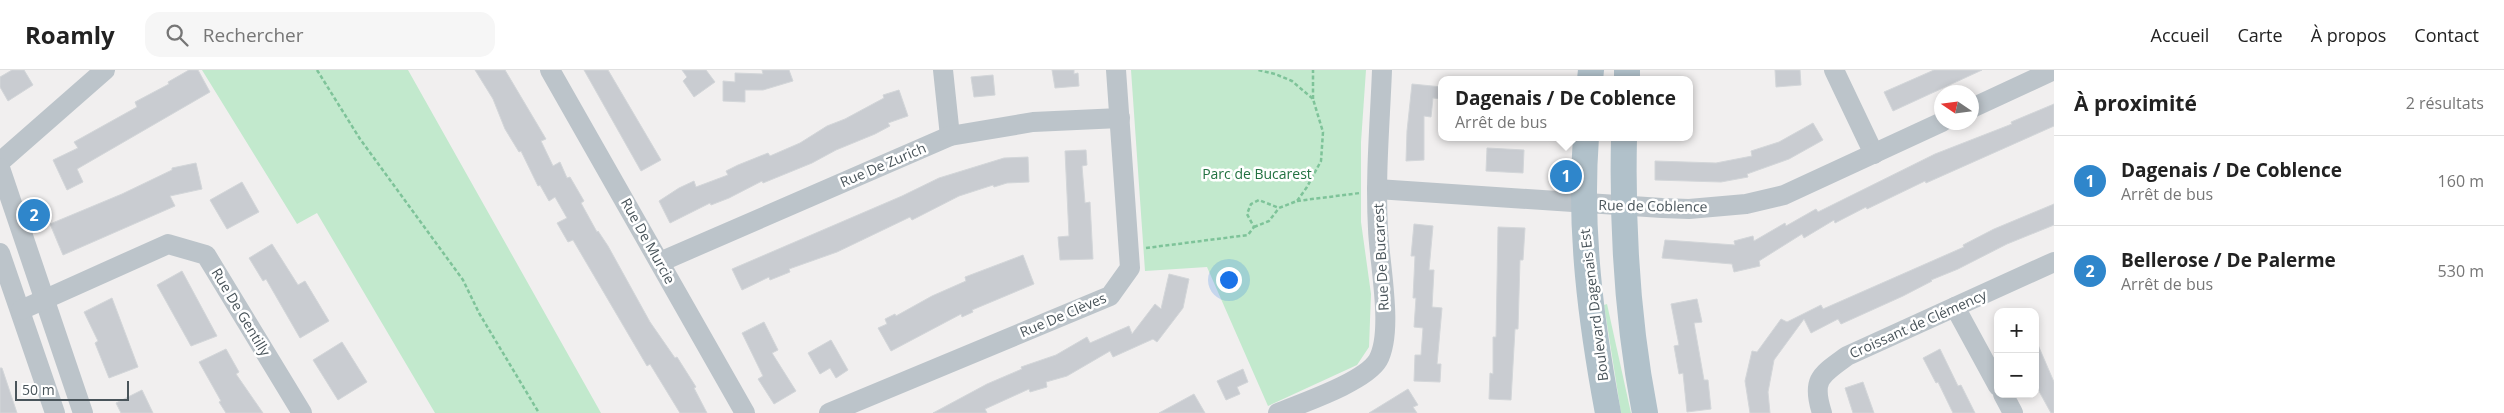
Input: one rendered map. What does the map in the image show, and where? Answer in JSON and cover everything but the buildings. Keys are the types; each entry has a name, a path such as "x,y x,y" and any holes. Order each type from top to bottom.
{"main road":[{"name":"Boulevard Dagenais Est","path":"1586,141 1584,204 1589,292 1608,413"},
{"path":"1624,141 1624,206 1630,321 1645,413"}],"street":[{"path":"0,162 105,70"},
{"name":"Rue De Murcie","path":"550,70 745,413"},
{"path":"943,70 950,136"},
{"name":"Rue De Clèves","path":"829,413 1110,296 1130,268 1116,70"},
{"name":"Rue De Bucarest","path":"1278,413 1357,379 1377,361 1383,342 1385,285 1378,230 1377,189 1382,70"},
{"path":"1834,70 1874,154"},
{"path":"1979,105 2054,70"},
{"name":"Rue De Zurich","path":"660,262 950,136 1033,122 1120,118"},
{"name":"Rue de Coblence","path":"1377,189 1584,204 1689,209 1746,204 1784,195 1934,126"},
{"path":"0,168 42,298 83,413"},
{"name":"Rue De Gentilly","path":"21,310 42,298 168,244 206,254 302,413"},
{"path":"0,252 54,413"},
{"name":"Croissant de Clémency","path":"1822,413 1816,395 1821,375 1847,356 2054,262"},
{"path":"1955,307 1994,379"},
{"path":"2004,398 2013,413"}],"path":[{"path":"317,70 364,146 463,280 479,313 539,413"},
{"path":"1258,70 1292,81 1313,99"},
{"path":"1297,201 1321,161 1323,132 1313,99 1313,70"},
{"path":"1130,250 1248,235 1254,227 1269,221 1279,208 1297,201 1377,189"},
{"path":"1254,227 1247,214 1251,204 1259,200 1279,208"}],"green space":[{"path":"202,70 408,70 601,413 435,413 317,213 297,224"},
{"name":"Parc de Bucarest","path":"1131,70 1366,70 1361,142 1361,222 1371,294 1369,347 1357,365 1268,406 1207,267 1145,271"},
{"path":"1607,304 1631,413 1621,413 1604,305"}],"place":[{"name":"Dagenais / De Coblence","path":"1566,176"},
{"name":"Bellerose / De Palerme","path":"34,215"}]}
